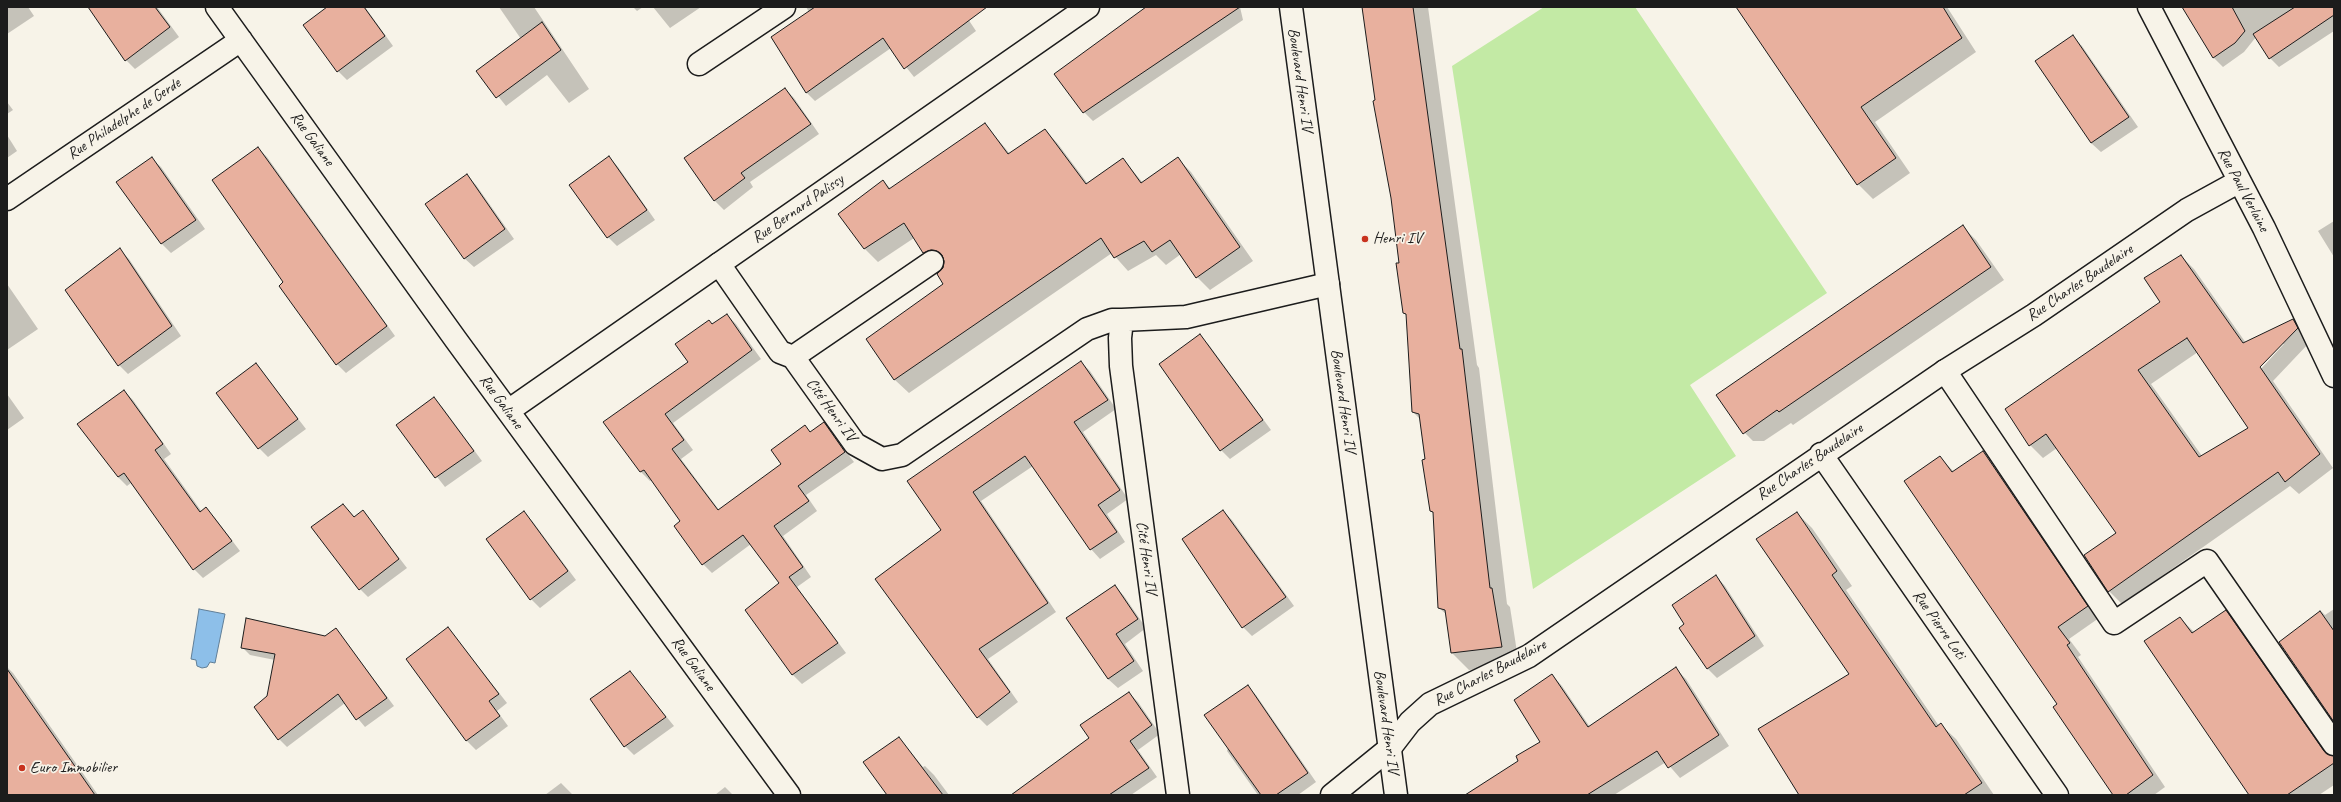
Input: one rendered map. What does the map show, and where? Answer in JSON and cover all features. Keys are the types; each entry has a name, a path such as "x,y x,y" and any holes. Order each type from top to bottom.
{"street":[{"name":"Rue Galiane","path":"217,7 508,411 789,795"},
{"path":"699,64 784,7"},
{"name":"Rue Bernard Palissy","path":"508,411 1088,7"},
{"name":"Boulevard Henri IV","path":"1291,7 1396,795"},
{"name":"Rue Paul Verlaine","path":"2149,7 2238,182 2264,228 2334,376"},
{"name":"Rue Philadelphe de Gerde","path":"7,199 241,40"},
{"name":"Rue Charles Baudelaire","path":"1390,748 1410,722 1430,704 1529,656 1821,454 1945,371 2034,314 2187,210 2238,182"},
{"path":"718,264 780,352 793,357 932,262"},
{"name":"Cité Henri IV","path":"793,357 855,444 882,459 902,455 1087,329 1112,320 1186,317 1328,284"},
{"name":"Cité Henri IV","path":"1122,320 1120,338 1121,366 1178,795"},
{"path":"1945,371 2114,622 2207,561 2334,744"},
{"name":"Rue Pierre Loti","path":"1821,454 2057,795"},
{"path":"1332,795 1390,748"}],"green space":[{"path":"1544,7 1635,7 1827,293 1690,385 1736,456 1533,589 1452,66"}],"water":[{"path":"199,609 225,614 215,663 210,662 207,667 202,668 197,666 196,660 191,659"}],"building":[{"path":"88,7 155,7 170,27 125,61"},
{"path":"327,7 364,7 385,36 337,72 303,25"},
{"path":"815,7 987,7 904,69 883,38 806,93 771,37"},
{"path":"1146,7 1240,7 1083,113 1054,74"},
{"path":"1362,7 1413,7 1460,349 1462,349 1490,588 1492,588 1502,647 1451,653 1445,610 1438,608 1433,512 1430,511 1422,460 1425,459 1419,414 1412,412 1406,314 1403,313 1396,263 1399,263 1391,198 1373,101 1375,100"},
{"path":"1736,7 1943,7 1962,38 1861,107 1896,158 1857,185"},
{"path":"2182,7 2232,7 2245,31 2235,43 2213,58"},
{"path":"2295,7 2334,7 2334,15 2269,59 2253,34"},
{"path":"542,22 561,50 496,98 476,71"},
{"path":"2073,35 2129,117 2091,143 2035,61"},
{"path":"785,88 811,124 741,173 745,178 714,201 684,158"},
{"path":"985,123 1008,154 1045,129 1086,184 1123,158 1141,183 1178,157 1240,247 1196,278 1170,240 1152,252 1144,241 1114,258 1101,238 894,380 866,339 943,284 937,274 943,268 944,261 942,255 937,251 931,250 923,253 904,223 864,249 838,214 883,180 889,189"},
{"path":"258,147 387,326 336,365 279,286 283,282 212,180"},
{"path":"609,156 647,210 607,238 569,185"},
{"path":"152,157 196,220 161,244 116,182"},
{"path":"467,174 505,229 464,259 425,204"},
{"path":"1963,225 1991,267 1779,412 1777,410 1743,434 1716,395"},
{"path":"120,248 172,326 118,366 65,290"},
{"path":"2181,255 2243,343 2293,319 2298,328 2260,367 2320,454 2285,482 2278,472 2108,592 2084,555 2116,533 2046,434 2029,446 2005,409 2160,302 2144,278","holes":["2187,338 2248,428 2199,457 2138,370"]},
{"path":"727,314 752,350 665,414 684,440 672,449 718,510 781,464 771,450 805,425 810,432 824,422 845,452 798,486 809,501 774,526 803,567 789,577 838,643 792,675 745,610 779,583 743,535 702,565 674,526 680,521 644,470 640,472 603,422 688,362 675,344 709,320 712,324"},
{"path":"1200,334 1263,420 1220,451 1159,364"},
{"path":"1081,361 1108,400 1074,422 1120,490 1098,505 1117,532 1090,550 1025,456 973,492 1048,603 979,649 1010,692 977,718 875,579 941,530 907,481"},
{"path":"256,363 298,419 258,449 216,393"},
{"path":"124,390 163,444 155,450 200,512 206,507 232,541 193,570 124,473 118,477 77,424"},
{"path":"434,397 474,451 435,478 396,425"},
{"path":"1983,451 2088,606 2058,627 2070,643 2067,645 2153,775 2126,795 2113,795 2053,707 2057,704 1904,481 1940,456 1952,472"},
{"path":"343,504 354,517 363,510 399,559 359,590 311,527"},
{"path":"1223,510 1286,597 1242,628 1182,539"},
{"path":"524,511 568,571 530,600 486,539"},
{"path":"1797,512 1837,571 1832,575 1936,727 1941,723 1982,783 1964,795 1799,795 1758,729 1849,674 1756,539"},
{"path":"1716,575 1755,636 1707,669 1679,628 1684,624 1672,605"},
{"path":"1115,585 1138,619 1116,634 1134,661 1108,679 1066,618"},
{"path":"2226,610 2324,751 2334,756 2334,763 2287,795 2249,795 2144,641 2180,617 2192,633"},
{"path":"2320,611 2334,631 2334,722 2279,642"},
{"path":"246,618 325,636 336,628 387,698 356,720 338,694 278,740 254,707 267,696 275,654 241,648"},
{"path":"448,627 499,694 489,701 500,716 466,741 406,659"},
{"path":"1676,667 1719,735 1668,768 1657,751 1587,795 1465,795 1518,761 1516,756 1540,742 1514,700 1552,674 1588,727"},
{"path":"7,669 95,795 7,795"},
{"path":"630,671 666,717 624,747 590,699"},
{"path":"1248,685 1308,773 1276,795 1261,795 1204,715"},
{"path":"1129,692 1152,725 1130,741 1149,768 1109,795 1011,795 1089,738 1080,725"},
{"path":"899,737 943,795 887,795 863,762"}],"place":[{"name":"Henri IV","path":"1365,239"},
{"name":"Euro Immobilier","path":"22,768"}]}
